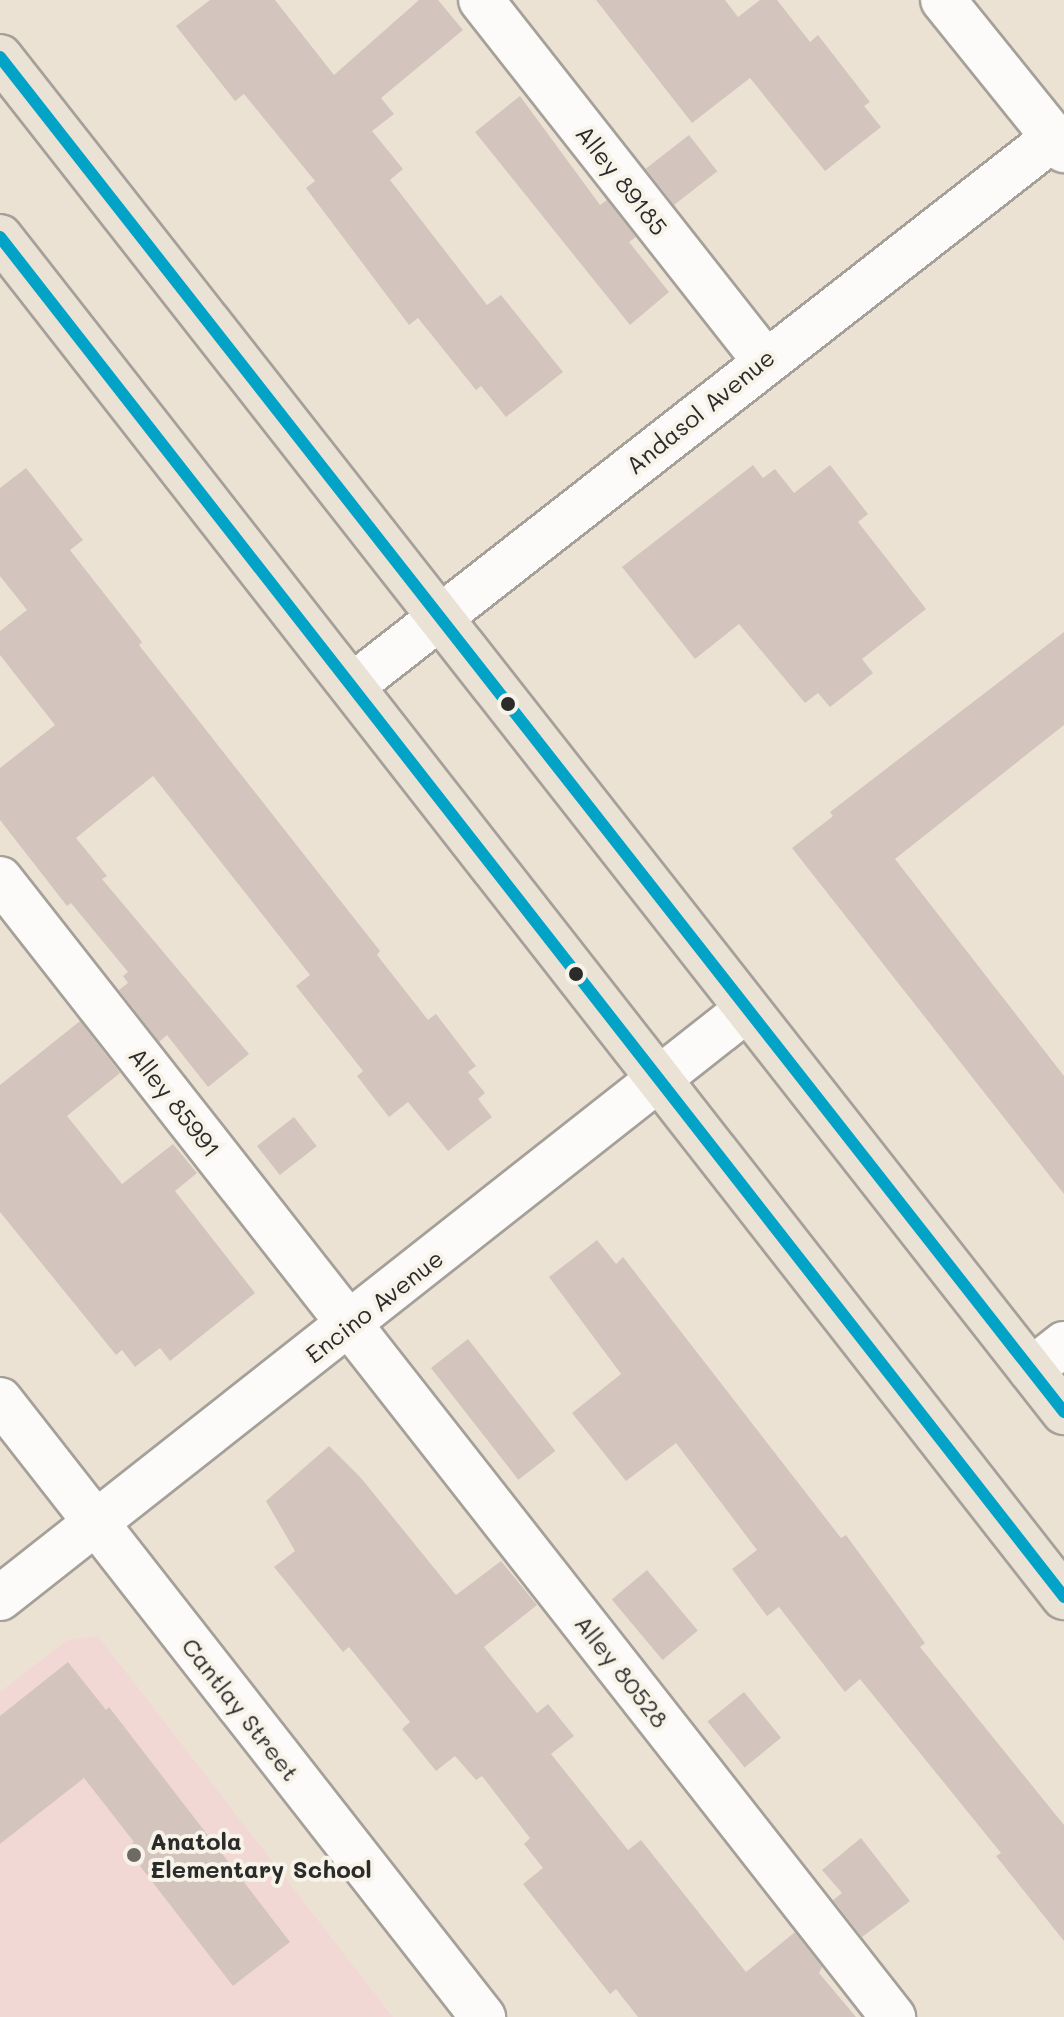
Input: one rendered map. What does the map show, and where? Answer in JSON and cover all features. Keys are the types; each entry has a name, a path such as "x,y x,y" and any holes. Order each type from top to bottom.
{"main road":[{"path":"0,57 745,1011 1048,1357 1064,1412"},
{"path":"0,237 1064,1597"}],"street":[{"name":"Alley 89185","path":"481,0 764,359"},
{"path":"943,0 1058,145"},
{"name":"Andasol Avenue","path":"352,686 764,359 1058,145"},
{"name":"Alley 85991","path":"0,879 349,1325"},
{"name":"Encino Avenue","path":"0,1598 745,1011"},
{"name":"Alley 80528","path":"349,1325 893,2017"},
{"name":"Cantlay Street","path":"0,1400 483,2017"}],"shaded area":[{"name":"Anatola Elementary School","path":"98,1636 393,2017 0,2017 0,1692 67,1640"}],"building":[{"path":"210,0 275,0 334,75 419,0 438,0 463,30 381,98 394,114 372,131 403,169 390,180 487,305 501,295 563,372 506,417 481,386 476,390 418,318 409,325 306,188 315,181 244,94 235,101 176,26"},
{"path":"596,0 725,0 738,17 760,0 777,0 810,42 818,35 870,102 864,106 881,127 825,171 750,78 692,123"},
{"path":"520,96 600,205 607,200 636,237 629,242 669,292 630,325 475,132"},
{"path":"689,135 717,171 674,205 646,169"},
{"path":"753,465 763,478 775,469 794,493 830,465 868,514 858,522 926,609 862,659 873,673 830,707 818,693 805,703 739,624 695,659 622,567"},
{"path":"26,468 83,540 70,550 142,642 139,645 380,951 377,955 428,1020 436,1014 476,1066 468,1072 485,1093 478,1099 492,1117 448,1151 408,1102 389,1117 357,1076 363,1071 296,986 310,975 153,776 76,838 107,876 102,879 249,1054 208,1087 167,1035 159,1042 119,990 128,983 123,976 128,972 71,903 67,906 0,820 0,768 55,725 0,655 0,631 27,610 0,576 0,488"},
{"path":"1064,632 1064,725 895,859 1064,1076 1064,1194 792,848 833,816 830,812"},
{"path":"80,1021 120,1073 67,1116 122,1184 173,1144 197,1173 175,1191 255,1293 170,1361 160,1348 135,1367 122,1350 116,1355 0,1212 0,1085"},
{"path":"294,1117 317,1146 280,1175 257,1146"},
{"path":"597,1240 616,1264 623,1257 841,1538 846,1535 925,1643 920,1647 1064,1825 1064,1941 996,1856 1001,1853 860,1679 845,1692 779,1607 767,1616 732,1569 757,1550 676,1443 626,1481 572,1413 621,1374 549,1277"},
{"path":"468,1339 555,1451 518,1480 431,1368"},
{"path":"329,1446 361,1478 456,1595 501,1561 537,1605 484,1647 537,1713 548,1704 574,1736 551,1754 628,1850 641,1840 746,1972 795,1932 822,1967 819,1973 856,2017 638,2017 616,1989 610,1994 523,1884 543,1868 524,1844 530,1838 482,1776 476,1780 455,1756 436,1771 402,1729 410,1722 349,1647 343,1652 274,1567 295,1551 266,1501"},
{"path":"647,1570 698,1631 663,1660 612,1600"},
{"path":"68,1662 106,1710 109,1707 290,1942 233,1986 140,1866 144,1862 130,1845 134,1842 84,1778 0,1844 0,1716"},
{"path":"744,1692 781,1738 745,1767 707,1722"},
{"path":"861,1838 910,1901 862,1937 833,1900 842,1893 822,1870"}],"transit line":[{"path":"0,57 1064,1412"},
{"path":"0,237 1064,1597"}],"place":[{"name":"Anatola Elementary School","path":"134,1855"}]}
